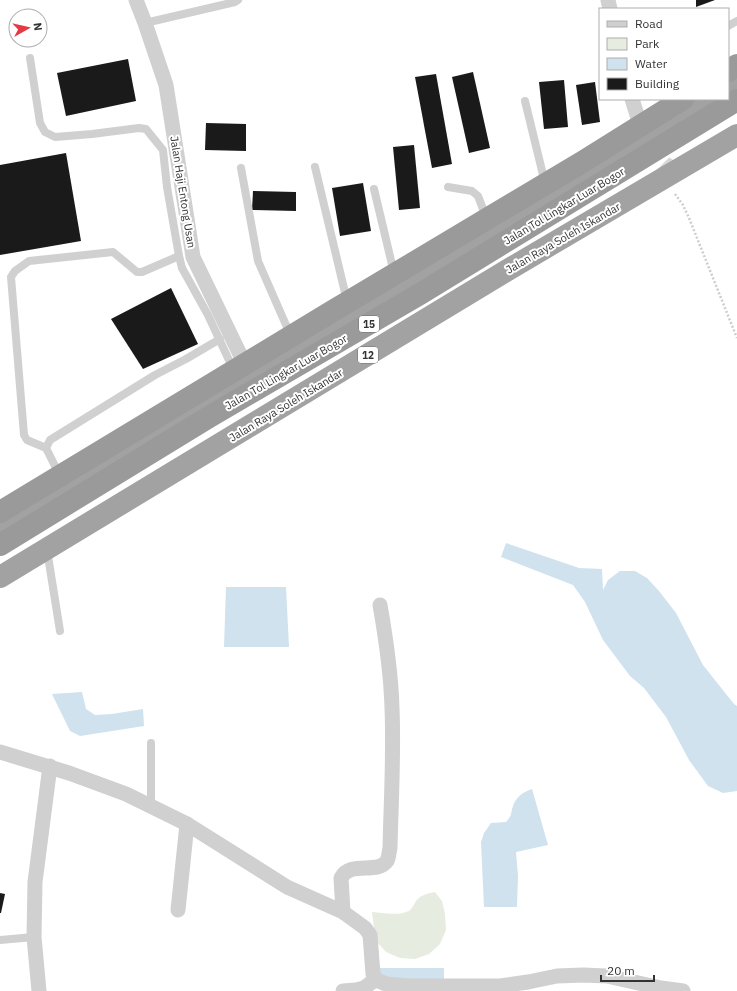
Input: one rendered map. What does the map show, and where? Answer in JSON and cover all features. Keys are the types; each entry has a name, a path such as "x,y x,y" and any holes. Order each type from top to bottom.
{"highway":[{"path":"0,512 584,161 681,100"},
{"path":"0,528 490,230 635,146 707,100"},
{"name":"Jalan Tol Lingkar Luar Bogor","path":"0,545 209,417 420,294 737,100"},
{"name":"Jalan Raya Soleh Iskandar","path":"0,577 505,272 737,135"}],"street":[{"name":"Jalan Haji Entong Usan","path":"136,0 166,85 193,257 245,380"},
{"path":"632,100 644,139"},
{"path":"343,912 341,878 343,874 351,869 378,866 383,864 389,855 390,848 392,707 388,654 380,605"},
{"path":"0,752 50,766 126,794 187,824 287,887 343,912 365,928 370,935 373,974 368,986"},
{"path":"39,991 34,938 35,882 50,766"},
{"path":"178,910 187,824"},
{"path":"343,991 356,990 378,981 386,984 409,986 500,986 557,976 583,975 607,976 661,988 683,991"}],"lane":[{"path":"145,23 235,2 238,0"},
{"path":"30,58 40,123 44,132 55,137 139,128 146,129 163,150 167,187 182,268 220,339 245,380"},
{"path":"525,101 548,196"},
{"path":"315,167 350,316"},
{"path":"241,168 258,261 286,325 299,347"},
{"path":"448,187 472,191 478,196 490,230"},
{"path":"374,189 397,287"},
{"path":"67,488 46,448 27,440 24,435 11,277 15,271 29,261 113,252 137,272 142,272 179,256"},
{"path":"46,448 50,440 154,375 186,359 220,339"},
{"path":"47,549 60,631"},
{"path":"151,743 151,806"},
{"path":"0,940 34,938"}],"path":[{"path":"667,177 689,218 737,338"}],"green space":[{"path":"435,892 442,901 445,914 446,930 440,944 429,954 415,959 400,958 386,952 377,942 372,912 390,914 405,913 412,908 420,897"}],"water":[{"path":"506,543 579,568 602,569 603,590 608,580 620,571 635,571 647,578 676,613 703,665 737,706 737,791 723,793 708,786 689,760 666,717 644,688 630,676 603,640 585,602 573,585 501,557"},
{"path":"226,587 286,587 289,647 224,647"},
{"path":"82,692 86,709 95,715 143,709 144,726 80,736 70,731 52,694"},
{"path":"532,789 548,845 516,852 518,876 517,907 484,907 481,842 484,833 491,823 506,822 518,797"},
{"path":"373,968 444,968 444,985 384,985"}],"building":[{"path":"696,0 715,0 696,7"},
{"path":"128,59 136,101 66,116 57,73"},
{"path":"473,72 490,148 469,153 452,77"},
{"path":"436,74 452,164 432,168 415,77"},
{"path":"564,80 568,127 544,129 539,82"},
{"path":"595,82 600,122 582,125 576,85"},
{"path":"206,123 246,124 246,151 205,150"},
{"path":"414,145 420,208 399,210 393,147"},
{"path":"66,153 81,241 0,255 0,165"},
{"path":"363,183 371,231 340,236 332,188"},
{"path":"253,191 296,192 296,211 252,210"},
{"path":"171,288 198,344 143,369 111,319"},
{"path":"0,893 5,894 1,913 0,913"}],"tunnel":[{"path":"652,134 655,151 659,162 673,173"}]}
